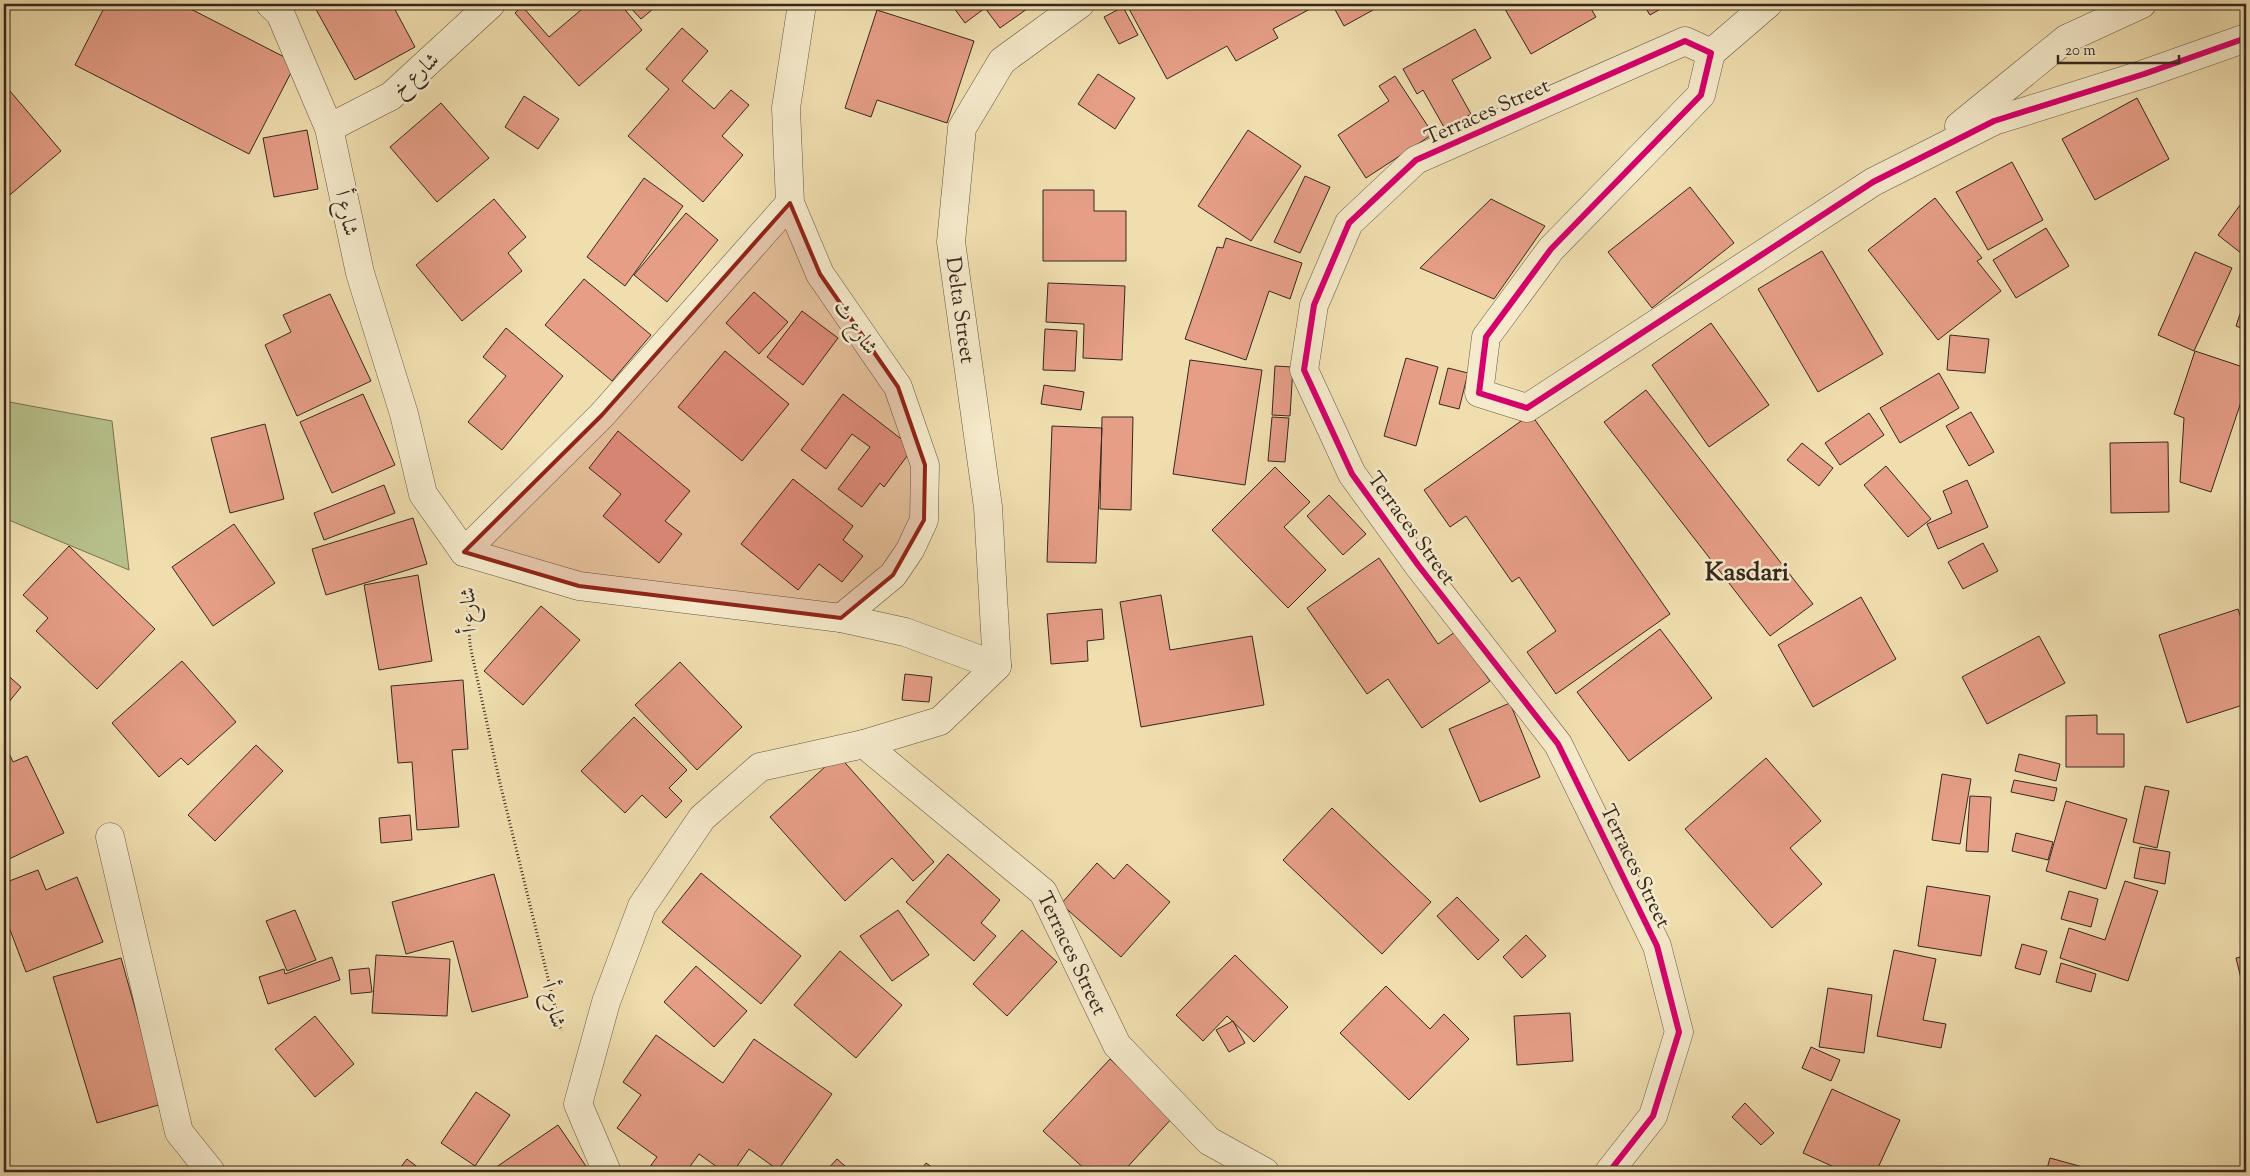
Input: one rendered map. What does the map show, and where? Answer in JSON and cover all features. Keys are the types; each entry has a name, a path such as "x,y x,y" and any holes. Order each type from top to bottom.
{"street":[{"name":"شارع أ","path":"270,4 280,13 329,128 360,273 404,414 423,494 464,552"},
{"name":"شارع خ","path":"329,128 391,96 491,4"},
{"name":"شارع ث","path":"802,4 786,108 790,202 820,274 898,387 925,465 924,520 910,550 893,575 841,618"},
{"name":"Delta Street","path":"997,666 988,507 952,242 962,128 1002,61 1080,4"},
{"path":"1768,4 1711,53 1700,95 1552,249 1486,337 1478,393 1527,408 1873,182 1917,159 1994,121 2144,74 2246,38"},
{"path":"1917,159 2066,39 2142,4"},
{"name":"Terraces Street","path":"1609,1172 1653,1116 1679,1032 1657,946 1558,744 1418,565 1352,474 1304,370 1314,305 1349,223 1416,160 1685,41 1711,53"},
{"path":"607,1172 578,1104 606,1002 642,906 702,818 760,767 864,744 940,721 997,666 905,632 841,618 579,586 464,552 602,415 790,202"},
{"name":"Terraces Street","path":"864,744 1043,892 1117,1045 1209,1141 1265,1172"},
{"path":"110,837 179,1132 211,1172"}],"highlighted area":[{"path":"790,203 820,274 898,387 925,465 924,520 893,575 841,618 579,586 464,552 602,415"}],"green space":[{"path":"4,401 112,421 129,570 4,518"}],"building":[{"path":"106,4 181,4 296,63 249,154 75,65"},
{"path":"313,4 392,4 415,47 355,80"},
{"path":"588,4 620,4 642,30 579,86 515,13 522,6 549,37"},
{"path":"627,4 659,4 641,19"},
{"path":"951,4 1034,4 1000,28 985,8 965,23"},
{"path":"1135,4 1308,4 1310,9 1273,29 1278,38 1236,61 1227,46 1167,79 1128,7"},
{"path":"1332,4 1370,4 1373,10 1344,26"},
{"path":"1502,4 1588,4 1596,17 1531,54"},
{"path":"1643,4 1669,4 1650,15"},
{"path":"1123,7 1138,35 1119,44 1104,17"},
{"path":"877,10 974,41 947,123 877,100 871,117 845,108"},
{"path":"682,28 708,51 682,81 714,109 731,90 749,105 722,136 743,155 703,202 628,136 669,89 646,69"},
{"path":"1475,29 1491,58 1452,80 1471,114 1445,129 1423,90 1417,94 1403,69"},
{"path":"1098,74 1135,98 1115,129 1078,104"},
{"path":"1395,76 1433,134 1366,178 1338,135 1389,101 1379,86"},
{"path":"4,84 61,151 4,200"},
{"path":"524,96 559,119 538,149 505,127"},
{"path":"2137,98 2169,159 2095,200 2062,139"},
{"path":"441,103 489,158 437,202 390,147"},
{"path":"307,130 318,189 274,197 263,138"},
{"path":"1248,130 1301,166 1251,241 1198,206"},
{"path":"2012,162 2043,220 1988,250 1956,192"},
{"path":"1305,176 1330,187 1300,253 1274,242"},
{"path":"644,178 683,206 625,286 587,257"},
{"path":"1690,187 1734,243 1652,308 1608,252"},
{"path":"1043,190 1094,190 1094,211 1126,211 1126,261 1043,261"},
{"path":"2246,197 2246,257 2218,235"},
{"path":"1935,198 1982,258 1977,261 2001,291 1938,340 1868,250"},
{"path":"494,199 526,237 508,253 522,271 462,321 416,265"},
{"path":"1491,199 1545,226 1494,299 1420,268"},
{"path":"686,213 718,240 667,302 634,275"},
{"path":"2046,228 2069,266 2016,298 1993,260"},
{"path":"1226,238 1302,263 1290,299 1269,291 1246,360 1185,339 1217,247 1223,248"},
{"path":"1822,251 1883,354 1818,392 1758,289"},
{"path":"2195,252 2232,268 2194,351 2158,335"},
{"path":"584,279 651,335 612,381 545,325"},
{"path":"1048,283 1125,286 1122,360 1083,358 1084,324 1046,322"},
{"path":"754,292 788,322 759,354 726,323"},
{"path":"330,294 371,381 297,416 265,345 291,332 283,315"},
{"path":"2246,296 2246,330 2236,326"},
{"path":"802,311 838,338 803,385 767,357"},
{"path":"1711,323 1769,405 1709,447 1652,365"},
{"path":"506,328 563,376 502,450 468,422 506,376 483,357"},
{"path":"1045,329 1077,331 1075,371 1043,370"},
{"path":"1950,335 1989,339 1985,373 1947,370"},
{"path":"725,351 789,404 742,461 678,407"},
{"path":"2195,351 2246,368 2246,387 2211,492 2180,482 2184,418 2174,414"},
{"path":"1406,358 1438,367 1416,446 1384,436"},
{"path":"1190,360 1262,370 1245,485 1173,474"},
{"path":"1275,366 1293,367 1290,416 1272,415"},
{"path":"1448,368 1468,373 1459,409 1439,404"},
{"path":"1939,373 1959,408 1900,443 1880,408"},
{"path":"1044,385 1084,392 1081,410 1041,404"},
{"path":"1646,390 1813,604 1770,636 1604,422"},
{"path":"363,394 395,465 332,493 300,422"},
{"path":"843,394 913,448 884,487 880,483 862,507 838,489 870,447 852,434 826,469 801,450"},
{"path":"1971,412 1994,452 1969,466 1946,426"},
{"path":"1869,413 1884,435 1840,465 1825,443"},
{"path":"1531,414 1670,614 1556,694 1527,652 1556,631 1519,577 1512,582 1466,516 1450,527 1424,490"},
{"path":"1102,417 1133,417 1131,510 1100,509"},
{"path":"1272,417 1289,418 1285,462 1268,461"},
{"path":"265,424 284,499 230,513 211,438"},
{"path":"1052,426 1102,428 1096,563 1047,562"},
{"path":"618,431 690,491 665,521 682,534 659,563 603,516 621,494 589,468"},
{"path":"2168,442 2169,512 2111,513 2110,443"},
{"path":"1802,443 1833,468 1819,486 1787,460"},
{"path":"1886,466 1931,519 1908,537 1864,485"},
{"path":"1275,467 1310,502 1284,527 1326,570 1288,608 1212,530"},
{"path":"793,479 853,526 843,540 863,556 842,582 819,564 798,590 741,544"},
{"path":"1967,480 1988,527 1938,549 1927,524 1952,513 1943,491"},
{"path":"384,485 395,513 324,540 314,513"},
{"path":"1329,495 1366,534 1343,555 1307,516"},
{"path":"413,518 427,564 326,595 312,549"},
{"path":"234,524 275,583 213,626 172,567"},
{"path":"1983,543 1998,571 1963,589 1948,562"},
{"path":"69,546 155,629 97,689 36,631 48,618 23,595"},
{"path":"1379,558 1438,644 1455,632 1490,681 1422,728 1388,679 1367,694 1307,608"},
{"path":"418,575 432,661 379,670 364,585"},
{"path":"1161,595 1170,650 1252,636 1264,705 1141,727 1120,602"},
{"path":"1861,597 1896,659 1813,707 1778,645"},
{"path":"541,606 580,640 523,705 484,671"},
{"path":"1102,609 1104,639 1087,641 1088,661 1051,664 1047,614"},
{"path":"2238,609 2246,634 2246,704 2187,723 2159,635"},
{"path":"1660,629 1712,698 1629,761 1577,692"},
{"path":"2039,636 2065,683 1987,724 1962,677"},
{"path":"182,661 236,722 188,765 181,758 159,777 112,723"},
{"path":"680,662 742,727 697,770 635,705"},
{"path":"4,672 21,687 4,708"},
{"path":"905,674 932,677 929,702 902,700"},
{"path":"463,680 468,749 452,750 459,827 417,830 412,762 398,763 391,686"},
{"path":"1510,703 1540,777 1480,802 1449,729"},
{"path":"2097,715 2097,734 2124,734 2124,767 2066,767 2066,716"},
{"path":"634,717 687,770 669,788 682,801 666,818 642,795 625,813 581,771"},
{"path":"4,742 13,762 27,756 64,833 7,860 4,853"},
{"path":"256,745 283,771 215,841 188,815"},
{"path":"2019,754 2060,764 2056,781 2015,771"},
{"path":"838,755 934,862 913,881 892,858 845,901 770,817"},
{"path":"1766,758 1821,821 1790,848 1822,884 1772,928 1685,829"},
{"path":"1942,774 1971,779 1960,844 1932,840"},
{"path":"2014,780 2057,788 2054,801 2011,792"},
{"path":"2145,786 2169,791 2157,848 2133,842"},
{"path":"1970,796 1991,797 1988,852 1966,851"},
{"path":"2066,801 2127,819 2106,889 2046,871"},
{"path":"1332,808 1431,902 1382,954 1283,860"},
{"path":"410,815 412,840 381,843 379,818"},
{"path":"2016,833 2053,842 2048,860 2012,851"},
{"path":"2140,847 2170,852 2165,884 2134,878"},
{"path":"948,854 1000,900 981,923 996,936 974,961 906,902"},
{"path":"1097,863 1114,879 1127,864 1170,902 1121,957 1061,904"},
{"path":"38,870 46,890 77,877 103,942 26,972 4,914 4,883"},
{"path":"701,873 801,956 761,1004 662,922"},
{"path":"494,874 528,997 472,1012 453,941 406,954 392,902"},
{"path":"2125,881 2158,891 2128,981 2060,958 2069,928 2105,940"},
{"path":"1927,886 1990,896 1981,956 1918,946"},
{"path":"2069,891 2098,899 2091,927 2061,919"},
{"path":"1457,897 1499,940 1478,960 1437,916"},
{"path":"295,910 316,960 287,971 266,921"},
{"path":"898,910 929,955 892,981 860,936"},
{"path":"1022,930 1057,962 1007,1016 973,984"},
{"path":"1526,935 1546,956 1522,978 1503,957"},
{"path":"2022,944 2047,951 2040,975 2015,968"},
{"path":"1894,950 1936,959 1923,1020 1946,1024 1941,1048 1877,1036"},
{"path":"840,951 902,1005 856,1058 794,1005"},
{"path":"376,955 450,959 447,1016 372,1013"},
{"path":"1235,955 1288,1007 1254,1042 1227,1016 1203,1041 1176,1015"},
{"path":"2246,956 2246,999 2236,958"},
{"path":"332,957 340,980 268,1004 259,977 284,969 285,974"},
{"path":"121,958 162,1104 97,1123 53,977"},
{"path":"2061,963 2096,974 2091,992 2056,982"},
{"path":"696,966 747,1011 714,1047 664,1002"},
{"path":"369,968 372,992 351,994 349,970"},
{"path":"1386,986 1430,1029 1444,1014 1469,1039 1409,1100 1340,1033"},
{"path":"1828,988 1872,995 1864,1053 1819,1047"},
{"path":"1570,1013 1573,1061 1517,1065 1514,1016"},
{"path":"315,1016 354,1064 315,1097 275,1049"},
{"path":"1233,1021 1245,1043 1229,1052 1216,1030"},
{"path":"656,1035 723,1083 754,1039 832,1094 778,1170 749,1149 733,1172 724,1172 699,1154 686,1172 646,1172 657,1157 617,1128 641,1095 623,1082"},
{"path":"1811,1047 1840,1060 1831,1081 1802,1068"},
{"path":"1110,1059 1173,1117 1123,1172 1088,1172 1043,1131"},
{"path":"1832,1089 1900,1120 1876,1172 1845,1172 1803,1153"},
{"path":"476,1092 510,1115 475,1166 441,1143"},
{"path":"1745,1103 1774,1133 1761,1145 1732,1117"},
{"path":"558,1125 590,1172 489,1172"},
{"path":"2050,1158 2101,1172 2046,1172"},
{"path":"407,1159 424,1172 397,1172"},
{"path":"837,1159 852,1172 825,1172"},
{"path":"926,1163 939,1172 920,1172"}],"cycle path":[{"path":"1609,1172 1653,1116 1679,1032 1657,946 1558,744 1418,565 1352,474 1304,370 1314,305 1349,223 1416,160 1685,41 1711,53 1701,95 1551,249 1486,337 1479,393 1527,408 1873,182 1994,121 2144,74 2246,38"}],"district":[{"name":"Kasdari","path":"1747,571"}]}
